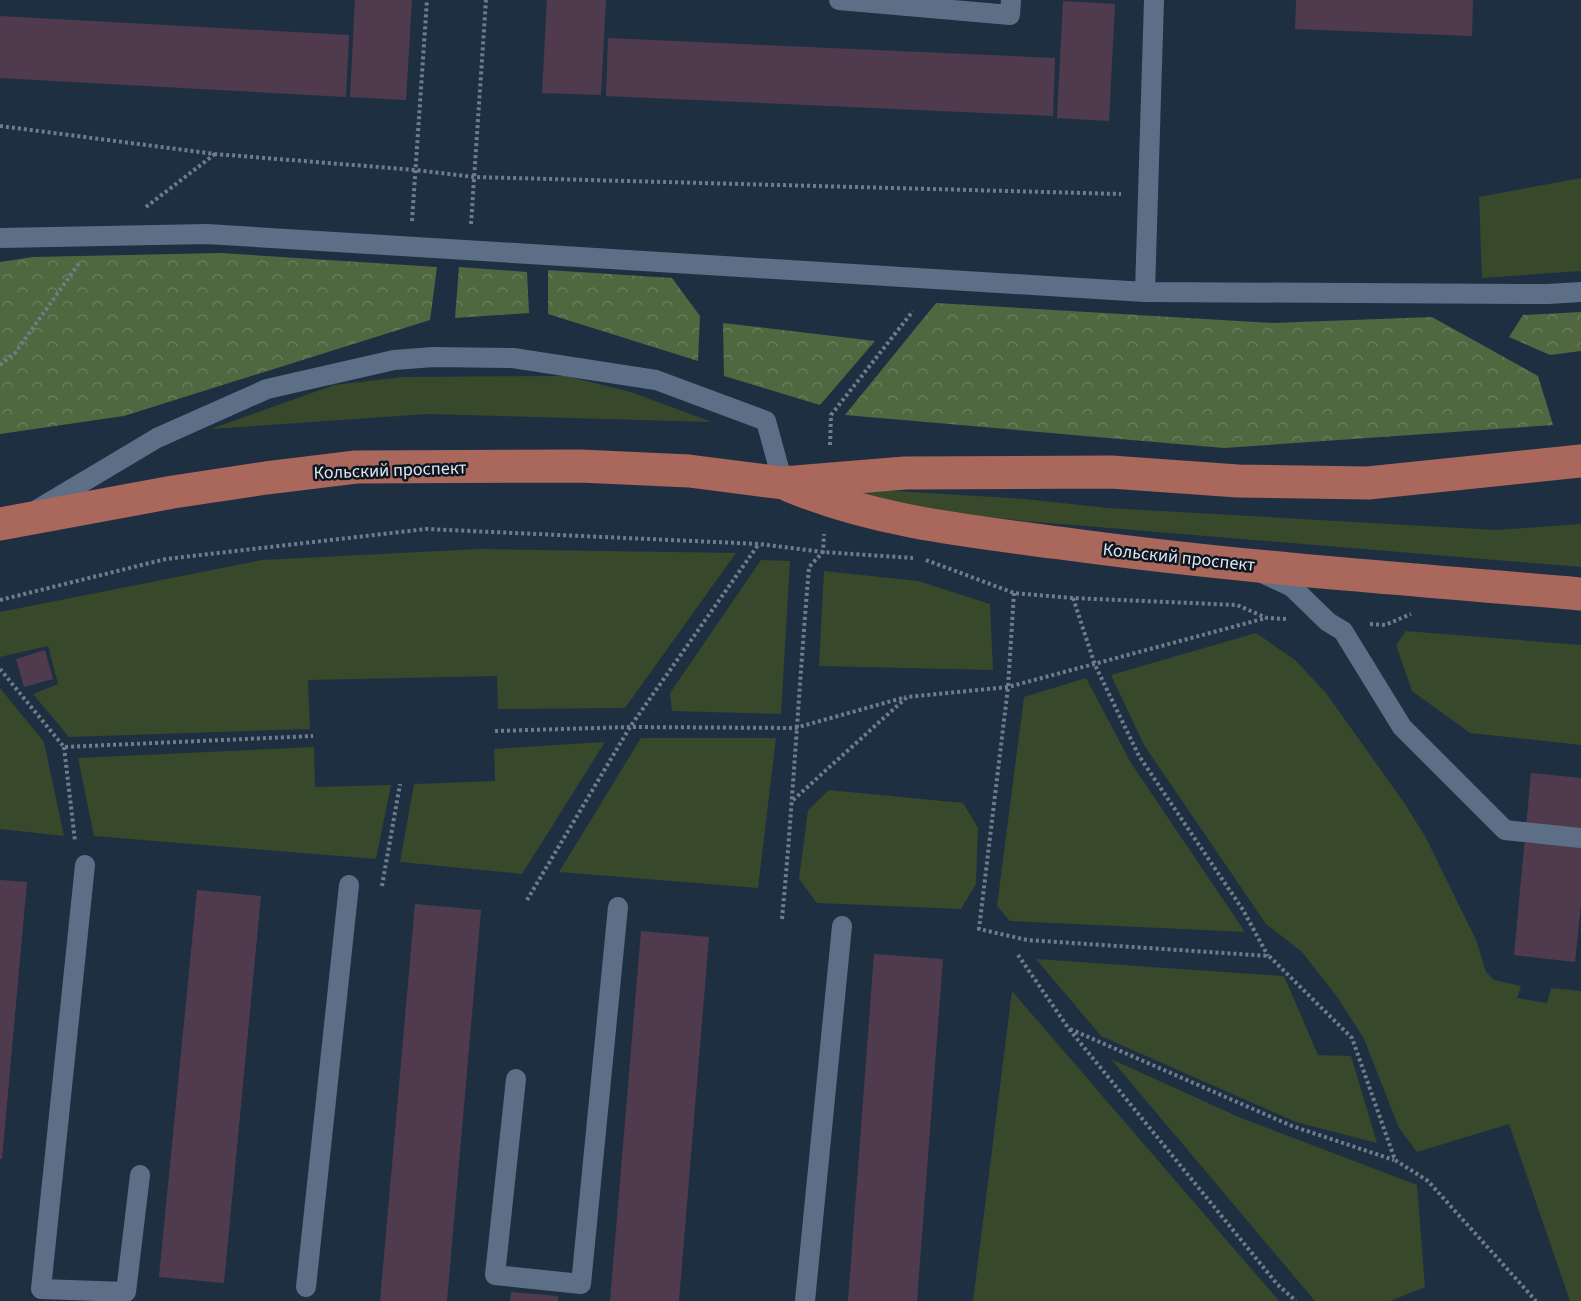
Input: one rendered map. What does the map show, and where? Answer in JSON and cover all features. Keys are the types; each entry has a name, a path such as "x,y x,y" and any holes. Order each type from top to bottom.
{"main road":[{"name":"Кольский проспект","path":"827,490 905,473 1110,472 1238,481 1368,483 1581,461"},
{"name":"Кольский проспект","path":"11,521 196,488 356,467 580,466 689,471 827,490 918,524 1134,553 1581,594"}],"lane":[{"path":"839,0 1010,15 1011,0"},
{"path":"1145,291 1154,0"},
{"path":"0,238 207,234 1145,291 1548,294 1581,292"},
{"path":"11,521 158,438 267,389 394,360 433,357 513,358 656,380 766,421 783,483"},
{"path":"1242,564 1292,588 1328,622 1343,631 1402,727 1505,830 1581,838"},
{"path":"85,866 41,1289 126,1292 140,1174"},
{"path":"306,1287 349,885"},
{"path":"516,1079 495,1275 581,1284 618,907"},
{"path":"805,1301 842,926"}],"path":[{"path":"411,246 427,0"},
{"path":"470,249 486,0"},
{"path":"0,126 215,154 416,170 474,177 1148,195"},
{"path":"782,919 793,800 795,728 809,567 824,552 831,415 913,311"},
{"path":"0,600 166,559 426,529 759,544 824,552 921,558 1014,593 1073,598 1237,605 1267,618"},
{"path":"527,900 630,727 759,544"},
{"path":"1014,593 1008,687 978,929 1027,940 1269,956"},
{"path":"1073,598 1095,665 1139,756 1243,910 1269,956 1352,1038 1395,1160"},
{"path":"495,731 630,727 795,728 907,697 1008,687 1267,618 1385,625 1412,614"},
{"path":"0,669 64,747 76,845 85,866"},
{"path":"793,800 907,697"},
{"path":"64,747 313,736"},
{"path":"382,886 400,784"},
{"path":"1018,955 1069,1029 1277,1284 1296,1301"},
{"path":"1069,1029 1292,1126 1395,1160 1428,1181 1536,1301"}],"green space":[{"path":"1581,178 1581,271 1482,278 1479,197"},
{"path":"221,253 437,267 430,320 124,416 0,434 0,262 33,257"},
{"path":"459,267 527,272 529,313 455,318"},
{"path":"548,270 672,278 700,316 698,361 548,314"},
{"path":"936,303 1273,323 1432,317 1538,376 1553,425 1224,448 845,415"},
{"path":"1581,312 1581,351 1550,355 1509,337 1523,315"},
{"path":"723,323 875,341 820,405 724,376"},
{"path":"566,376 631,392 712,422 428,414 211,429 334,385 403,377"},
{"path":"863,489 1025,499 1108,508 1496,530 1581,524 1581,567 1025,521 862,503"},
{"path":"479,549 736,553 625,708 498,709 497,676 308,680 310,729 69,737 33,694 58,684 48,646 0,657 0,612 262,560"},
{"path":"761,560 790,561 781,714 672,711 670,693"},
{"path":"824,571 918,581 990,604 993,670 819,666"},
{"path":"1406,631 1581,645 1581,745 1470,733 1412,691 1396,645"},
{"path":"1256,633 1295,660 1326,693 1405,804 1426,838 1476,940 1486,972 1494,980 1521,986 1517,998 1547,1003 1551,988 1581,991 1581,1301 1570,1301 1509,1124 1417,1152 1399,1128 1364,1039 1338,998 1302,952 1266,924 1144,745 1111,675"},
{"path":"1086,678 1131,763 1245,932 1010,921 997,906 1024,697"},
{"path":"0,688 44,742 64,836 0,829"},
{"path":"641,738 776,738 758,888 559,872"},
{"path":"605,742 522,874 400,862 414,784 495,781 494,749"},
{"path":"314,747 315,787 391,785 376,859 94,836 78,758"},
{"path":"829,790 963,803 978,828 976,884 961,909 817,903 799,879 808,810"},
{"path":"1036,959 1284,976 1318,1055 1351,1056 1377,1143 1296,1122 1101,1036"},
{"path":"1012,991 1279,1301 973,1301"},
{"path":"1111,1059 1241,1118 1417,1185 1425,1287 1390,1301 1315,1301"}],"building":[{"path":"355,0 412,0 406,100 350,97"},
{"path":"547,0 606,0 601,95 542,93"},
{"path":"1296,0 1473,0 1472,36 1295,29"},
{"path":"1063,1 1115,4 1109,121 1057,118"},
{"path":"0,16 349,35 346,97 0,78"},
{"path":"608,38 1055,58 1053,116 606,96"},
{"path":"45,650 53,679 24,687 16,659"},
{"path":"1531,773 1581,778 1581,904 1575,962 1514,955"},
{"path":"0,880 27,882 2,1159 0,1159"},
{"path":"197,890 261,896 224,1283 159,1277"},
{"path":"415,904 481,910 447,1301 380,1301"},
{"path":"641,931 709,937 679,1301 610,1301"},
{"path":"874,954 943,959 917,1301 848,1301"},
{"path":"511,1292 558,1296 558,1301 510,1301"}]}
